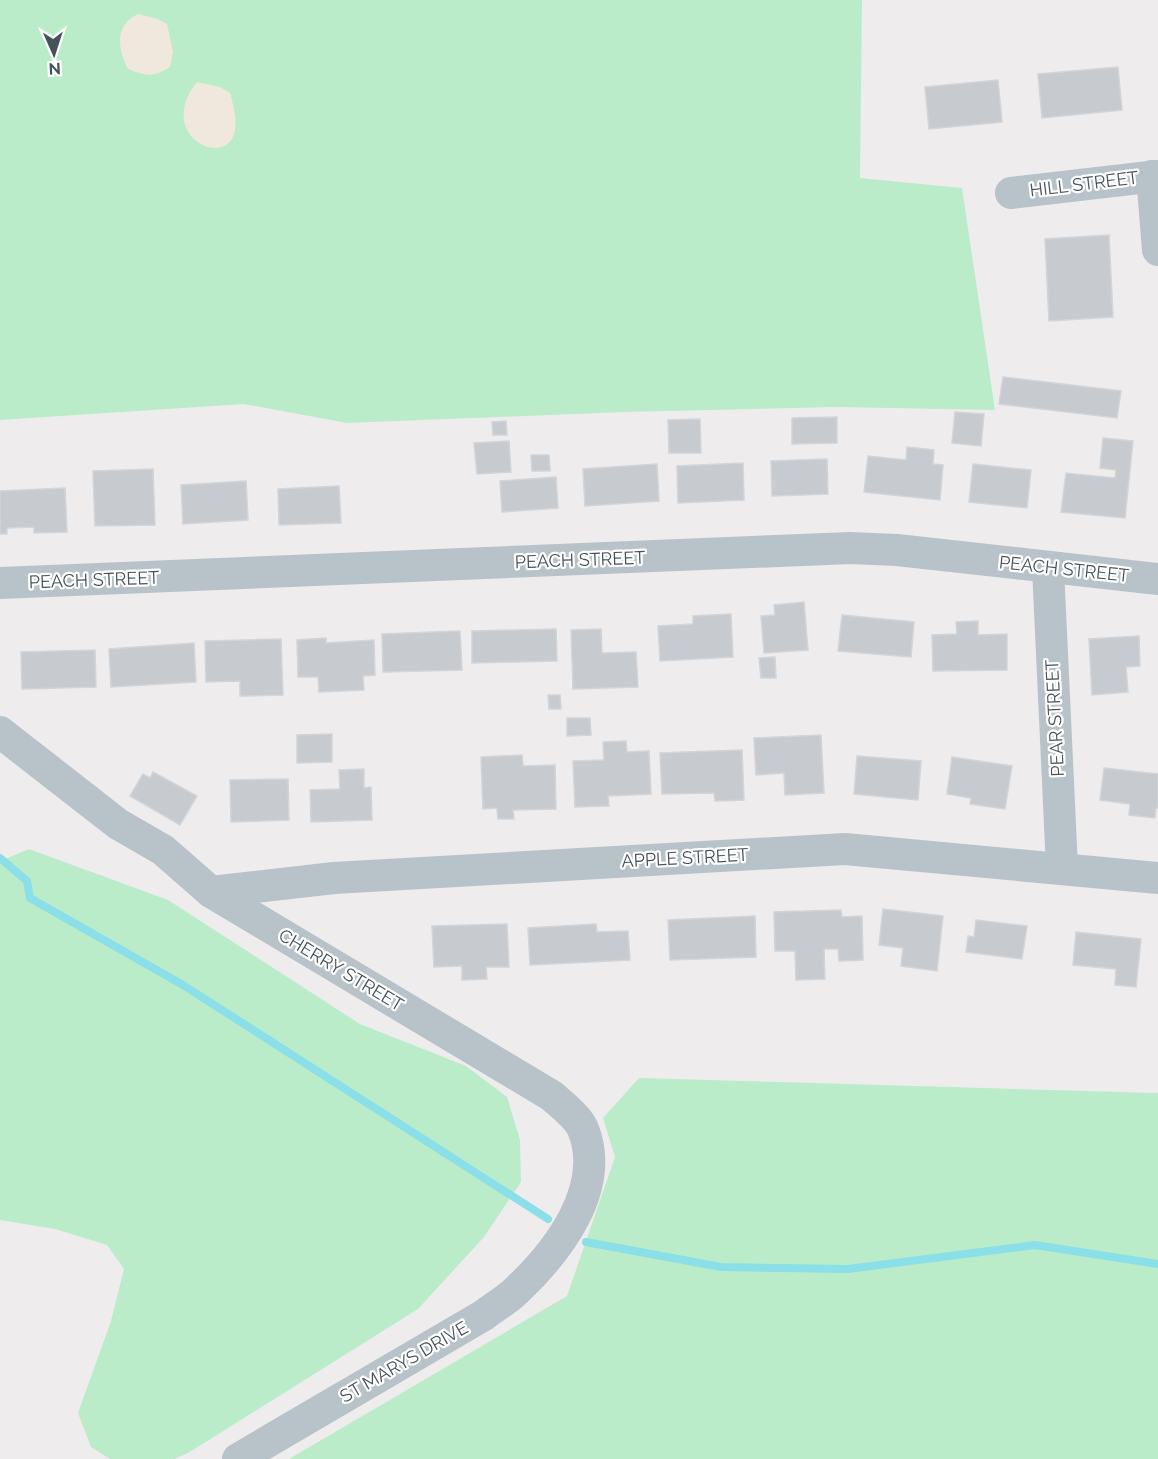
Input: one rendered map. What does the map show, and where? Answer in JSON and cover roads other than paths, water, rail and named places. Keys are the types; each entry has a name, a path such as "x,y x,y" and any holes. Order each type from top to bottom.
{"street":[{"name":"HILL STREET","path":"1011,193 1155,176"},
{"path":"1155,176 1158,250"},
{"name":"PEACH STREET","path":"0,584 850,549 897,550 1158,579"},
{"name":"PEAR STREET","path":"1048,568 1062,868"},
{"name":"CHERRY STREET","path":"0,732 118,824 163,850 211,892 552,1096 583,1128 588,1155 584,1194 571,1222 555,1246"},
{"name":"APPLE STREET","path":"211,892 334,878 812,850 882,851 1158,878"},
{"name":"ST MARYS DRIVE","path":"238,1459 484,1315 515,1292 542,1264 555,1246"}],"waterway":[{"path":"0,858 27,881 30,898 183,985 548,1219"},
{"path":"586,1242 721,1267 848,1269 1035,1245 1158,1264"}]}
